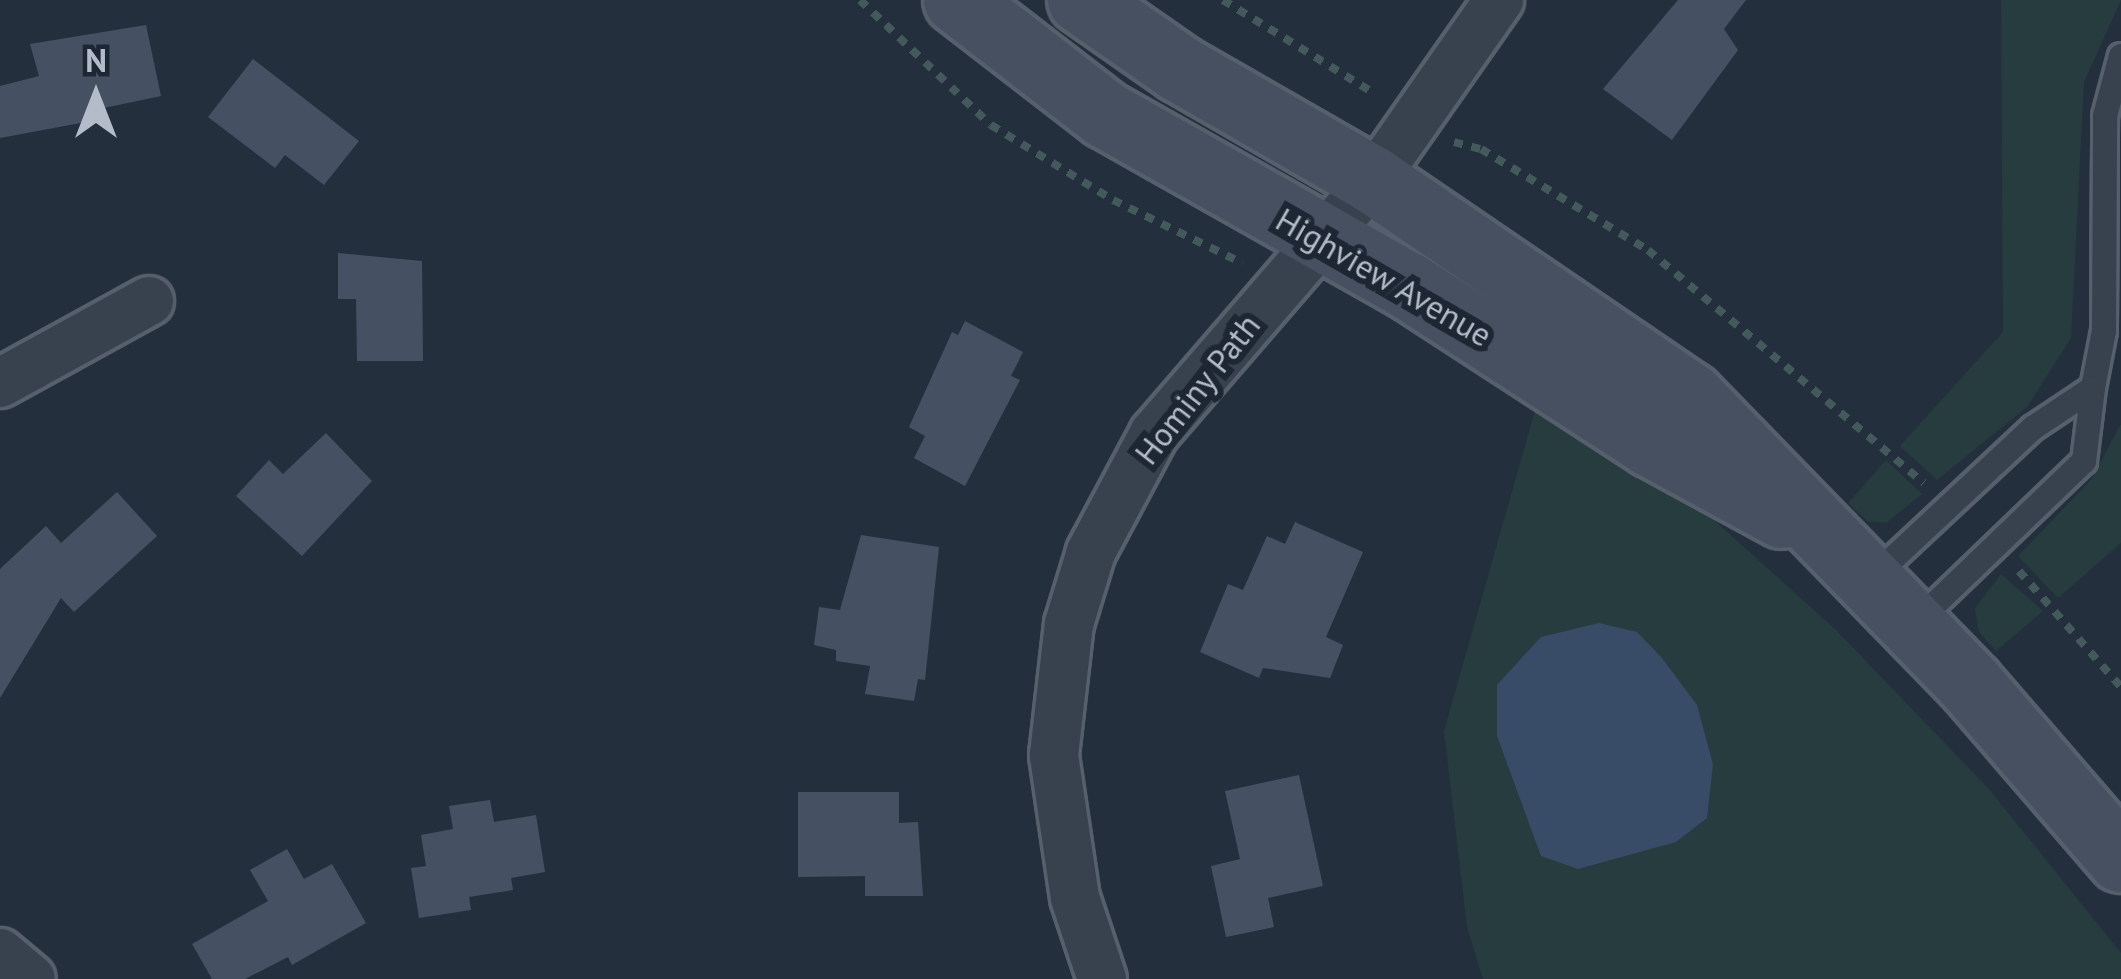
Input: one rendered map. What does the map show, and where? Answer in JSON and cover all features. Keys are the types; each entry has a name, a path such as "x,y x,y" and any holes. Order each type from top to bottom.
{"street":[{"name":"Highview Avenue","path":"957,0 1106,115 1407,285 1652,444 1822,536"},
{"name":"Highview Avenue","path":"1081,0 1180,69 1373,179 1690,396 1890,605 2121,859"},
{"name":"Hominy Path","path":"1102,979 1060,824 1055,734 1069,624 1091,552 1154,434 1373,179 1499,0"},
{"path":"0,382 149,301"},
{"path":"0,953 31,979"}],"lane":[{"path":"1890,605 1995,549 2084,461 2094,425 2093,388 2104,331 2105,116 2121,56"},
{"path":"1890,605 1947,505 2033,428 2093,388"}],"path":[{"path":"860,0 991,125 1278,288"},
{"path":"1223,0 1648,250 1868,429 1947,505"},
{"path":"1995,549 2121,687"}],"green space":[{"path":"2001,0 2121,0 2084,82 2071,338 2027,407 1937,480 1900,446 2003,332"},
{"path":"1540,393 1714,520 1836,630 1988,788 2121,953 2121,979 1483,979 1467,927 1444,731","holes":["1662,658 1697,706 1713,764 1522,800 1497,736 1497,685"]},
{"path":"2121,424 2121,543 2058,598 2018,556 2091,480"},
{"path":"1886,460 1922,494 1886,523 1867,521 1848,503"},
{"path":"2001,574 2043,611 1996,651 1979,632 1975,608"}],"water":[{"path":"1599,623 1637,632 1662,658 1697,705 1713,764 1707,818 1676,842 1578,869 1541,856 1497,736 1497,685 1541,637"}],"building":[{"path":"1678,0 1746,0 1724,29 1738,50 1672,140 1603,89"},
{"path":"146,25 161,96 99,109 102,119 0,138 0,86 39,76 30,44"},
{"path":"253,59 359,141 324,185 285,155 275,168 208,117"},
{"path":"338,253 422,261 423,361 357,361 356,299 338,299"},
{"path":"965,321 1023,352 1011,376 1020,380 965,486 914,458 925,436 909,427 952,332 958,335"},
{"path":"326,433 372,481 302,556 236,496 269,460 283,474"},
{"path":"117,492 157,536 74,612 61,598 0,698 0,569 46,526 61,543"},
{"path":"1295,522 1363,552 1326,637 1343,645 1330,678 1263,668 1259,678 1200,652 1228,584 1243,590 1267,536 1285,544"},
{"path":"861,535 939,547 925,680 918,679 914,701 865,694 870,666 836,661 836,650 814,645 819,607 840,610"},
{"path":"1299,775 1323,886 1268,898 1274,927 1226,937 1211,866 1240,859 1225,791"},
{"path":"798,792 899,792 899,823 918,822 923,896 865,896 865,876 798,877"},
{"path":"490,800 494,822 536,815 545,872 511,878 513,890 469,897 471,910 419,918 411,868 426,866 421,835 453,829 449,806"},
{"path":"287,849 304,879 332,864 366,923 292,965 288,957 245,979 212,979 192,944 268,901 250,870"}]}
